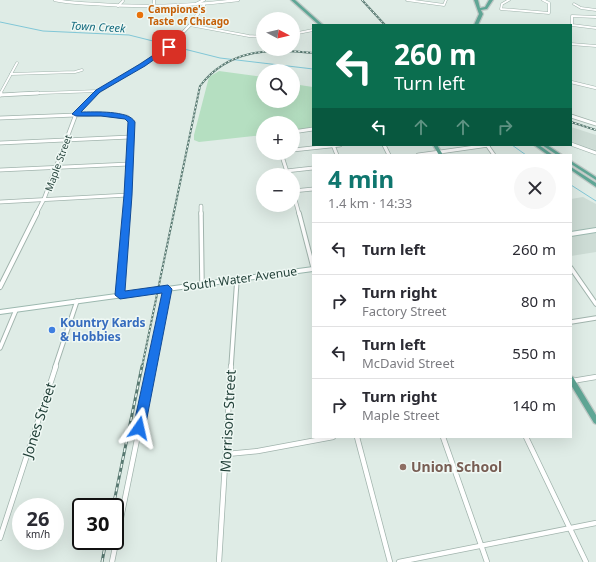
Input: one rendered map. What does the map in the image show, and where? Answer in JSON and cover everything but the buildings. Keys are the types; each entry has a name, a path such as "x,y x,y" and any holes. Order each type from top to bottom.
{"main road":[{"path":"293,0 319,24"},
{"path":"476,0 481,15 476,24"},
{"path":"480,9 486,8 491,0"},
{"path":"538,146 550,154"},
{"path":"546,146 558,154"},
{"path":"572,163 596,179"},
{"path":"572,169 596,185"},
{"path":"572,234 596,230"},
{"name":"South Water Avenue","path":"0,312 312,268"},
{"path":"572,380 596,421"}],"street":[{"path":"55,0 118,6 154,7 204,5 238,0"},
{"path":"118,6 123,0"},
{"path":"122,6 123,0"},
{"path":"154,0 154,7"},
{"path":"184,6 204,0"},
{"path":"204,5 207,0"},
{"path":"214,0 226,2"},
{"path":"407,0 444,5 446,0"},
{"path":"509,0 502,4 501,9 549,13 549,2 543,0"},
{"path":"574,4 581,8 596,10"},
{"name":"Maple Street","path":"0,287 44,199 76,114 98,91 163,52 190,25 204,5"},
{"path":"184,6 194,9 198,13"},
{"path":"596,17 572,16 572,25 596,28"},
{"path":"190,25 256,36"},
{"path":"300,33 312,30"},
{"path":"572,44 596,46"},
{"path":"17,63 0,95 98,91"},
{"path":"11,74 75,72 82,70"},
{"path":"572,82 596,88"},
{"path":"0,118 101,114 127,117 132,122 120,295"},
{"path":"572,116 596,124"},
{"path":"300,131 312,130"},
{"path":"0,143 130,137"},
{"path":"572,144 596,153"},
{"path":"300,149 326,146"},
{"path":"440,154 483,146"},
{"path":"0,170 129,164"},
{"path":"300,169 312,168"},
{"path":"300,191 312,189"},
{"path":"0,202 128,195"},
{"path":"201,206 202,284"},
{"path":"298,212 312,264"},
{"path":"572,269 596,304"},
{"name":"Morrison Street","path":"220,562 237,279"},
{"path":"112,562 168,289"},
{"name":"Jones Street","path":"0,538 77,302"},
{"path":"0,348 16,310"},
{"path":"572,322 596,318"},
{"path":"572,380 596,377"},
{"path":"227,454 258,451 328,438"},
{"path":"357,438 390,562"},
{"path":"443,438 487,562"},
{"path":"526,438 586,562"},
{"path":"399,562 481,547 596,523"}],"shaded area":[{"path":"572,127 596,135 596,150 572,142"},
{"path":"583,197 596,204 596,252 572,256 572,199"}],"green space":[{"path":"219,71 256,76 256,108 300,108 300,85 312,87 312,128 300,130 300,116 256,116 256,136 199,142 194,140 209,77"}],"waterway":[{"name":"Town Creek","path":"0,22 43,31 129,35 169,45"},
{"name":"Town Creek","path":"172,46 220,58 312,69"},
{"name":"Town Creek","path":"513,146 525,154"},
{"name":"Town Creek","path":"572,186 596,201"}],"railway":[{"path":"362,0 384,24"},
{"path":"142,367 200,86 211,74 223,65 237,58 266,51 297,51 312,53"},
{"path":"572,122 596,130"},
{"path":"115,498 142,366"},
{"path":"102,562 104,550"}],"place":[{"name":"Campione's Taste of Chicago","path":"140,15"},
{"name":"Kountry Kards & Hobbies","path":"52,330"},
{"name":"Union School","path":"403,467"}],"route":[{"path":"139,428 168,289 120,295 132,122 127,117 101,114 76,114 98,91 169,47"}]}
